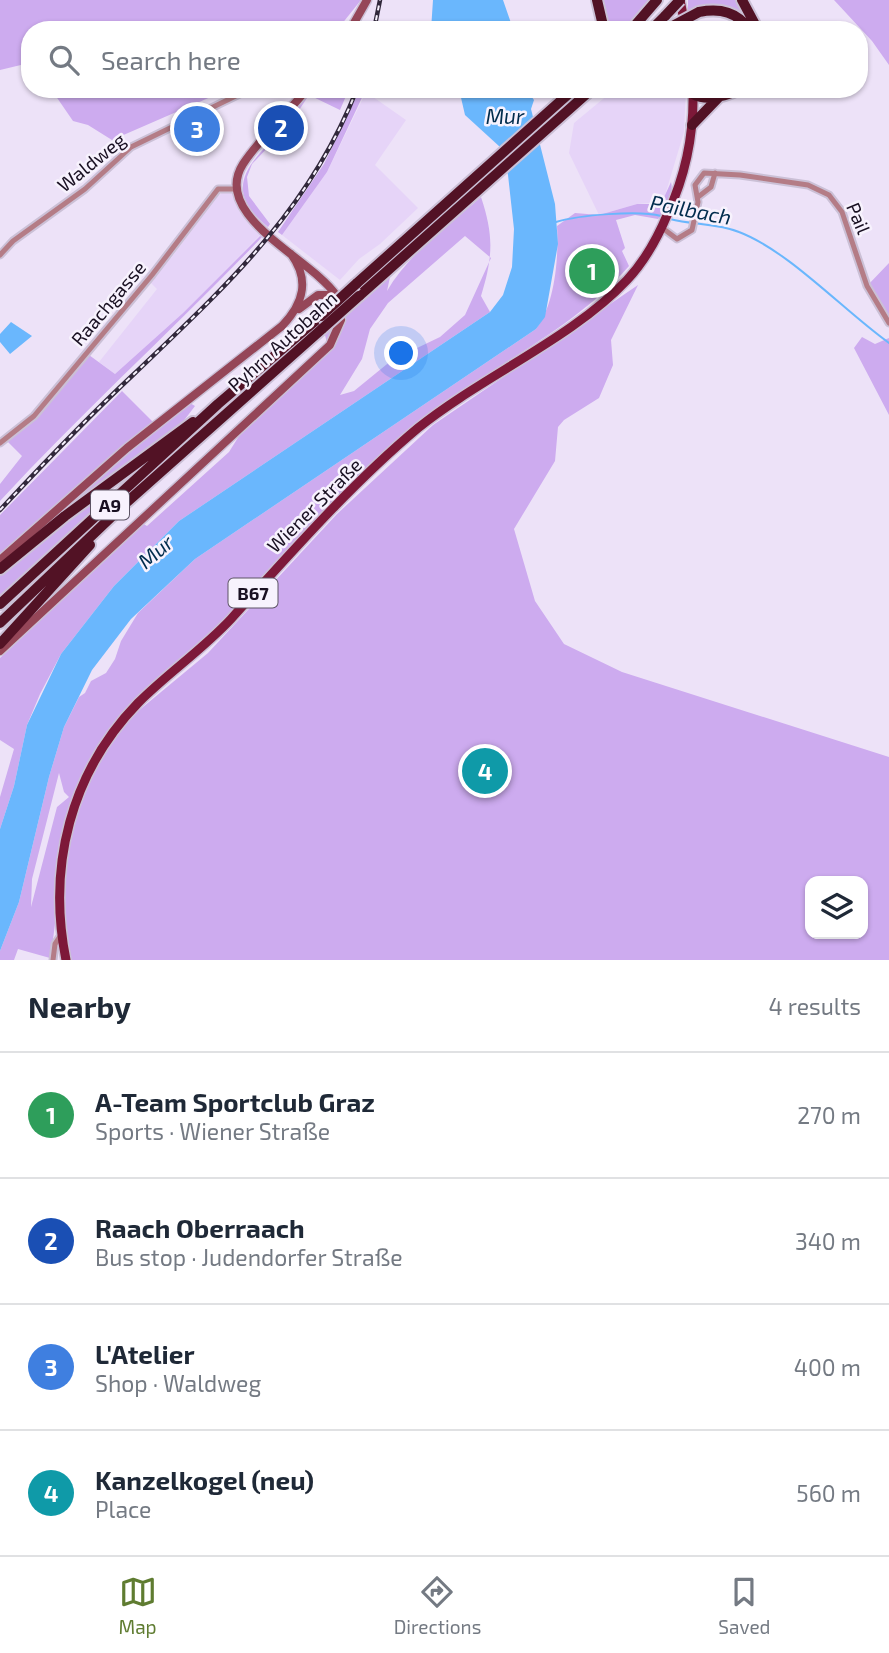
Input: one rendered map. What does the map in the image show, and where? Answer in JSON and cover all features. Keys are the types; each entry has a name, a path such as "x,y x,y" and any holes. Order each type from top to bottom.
{"highway":[{"path":"597,0 602,21"},
{"path":"639,21 657,0"},
{"path":"660,21 680,0"},
{"path":"742,0 753,21"},
{"path":"683,21 699,12 723,10 740,21"},
{"name":"Pyhrn Autobahn","path":"0,604 218,404 321,316 564,98"},
{"name":"Pyhrn Autobahn","path":"0,623 148,485 583,98"},
{"path":"692,125 712,98"},
{"path":"0,569 65,516 218,404"},
{"path":"0,644 148,485"}],"main road":[{"path":"355,21 367,0"},
{"path":"680,0 684,21"},
{"path":"0,560 127,448 210,386 312,298 322,294 336,295 318,275 248,215 237,192 245,161 299,98"},
{"name":"B67","path":"665,221 683,173 692,125 693,98"},
{"name":"Wiener Straße","path":"66,960 61,934 60,876 72,810 86,772 108,736 163,679 203,648 288,554 418,429 612,294 637,269 665,221"},
{"path":"290,317 304,287 301,268 291,254"},
{"path":"0,651 330,345 341,320"}],"street":[{"name":"Waldweg","path":"0,255 13,241 85,189 131,147 232,98"},
{"path":"665,221 677,239 692,229 698,197 697,181 704,173 715,173 711,187 698,197"},
{"name":"Pail","path":"715,173 808,185 829,195 842,212 867,286 889,323"},
{"name":"Raachgasse","path":"0,443 34,416 152,275 218,188 237,192"},
{"path":"53,960 55,944 61,934"}],"shaded area":[{"path":"0,0 361,0 344,21 21,21 21,65 0,70"},
{"path":"600,0 650,0 632,21 605,21"},
{"path":"688,0 739,0 750,19 688,12"},
{"path":"834,0 889,0 889,65 868,37 868,21 853,21"},
{"path":"57,98 208,98 112,140 88,125 73,121"},
{"path":"303,98 307,98 289,125 252,164 247,177 249,196 270,224 268,227 245,200 245,176 251,165 284,128"},
{"path":"315,98 345,98 340,110"},
{"path":"356,98 362,98 327,172 282,235 278,232 324,164"},
{"path":"363,98 375,98 406,120 375,165 418,208 380,244 359,259 340,280 282,235 327,172"},
{"path":"604,98 686,98 684,132 663,202 637,204 599,215 569,153 574,123"},
{"path":"244,173 242,186 255,216 268,227 183,313 115,374 99,362 157,289 146,278 165,254 171,258 216,198"},
{"path":"671,182 669,202 658,219 635,215 616,220 625,248 622,251 629,266 608,288 562,325 438,409 335,501 213,632 122,715 96,748 86,767 108,736 208,653 337,514 433,425 638,285 611,340 613,365 599,398 564,420 558,427 555,461 514,529 535,601 564,644 622,672 889,757 889,960 66,960 59,908 75,793 65,834 50,958 18,949 14,960 0,960 0,951 19,902 64,727 79,697 85,693 91,681 106,673 138,613 195,559 536,329 552,294 557,226 575,213 599,215 637,204 661,204","holes":["59,773 64,792 69,797 57,807 31,907 32,879"]},
{"path":"481,197 490,235 490,257 465,236 388,303 370,329 362,359 340,395 354,391 392,360 440,337 465,315 489,262 481,296 490,312 179,521 114,586 61,654 40,694 27,725 14,786 0,829 0,797 14,749 0,740 0,658 142,523 147,526 229,452 239,436 235,429 327,343 325,335 390,277 387,291 418,252"},
{"path":"260,236 262,237 0,501 0,484 22,456 7,441 45,407 89,355 115,374 183,313"},
{"path":"889,263 889,323 867,286"},
{"path":"862,337 875,344 889,338 889,415 854,348"},
{"path":"122,391 155,424 0,555 0,515"},
{"path":"190,403 195,406 176,431 27,542 118,459"},
{"path":"97,497 102,503 0,597 0,575"}],"water":[{"path":"433,0 503,0 510,21 432,21"},
{"name":"Mur","path":"461,98 534,100 531,109 555,204 558,244 545,317 536,329 195,559 131,619 92,670 64,727 19,902 0,951 0,829 14,786 27,725 61,654 114,586 179,521 490,312 503,295 512,267 514,229 508,175 500,147 465,115"},
{"path":"11,322 32,336 10,354 0,342 0,334"}],"waterway":[{"name":"Pailbach","path":"556,222 609,214 639,213 661,216"},
{"name":"Pailbach","path":"670,219 731,229 758,241 797,267 889,343"}],"railway":[{"path":"376,21 380,0"},
{"path":"0,510 82,424 201,310 262,244 315,173 353,98"}],"place":[{"name":"Raach Oberraach","path":"281,128"},
{"name":"L'Atelier","path":"197,129"},
{"name":"A-Team Sportclub Graz","path":"592,271"},
{"name":"Kanzelkogel (neu)","path":"485,771"}]}
